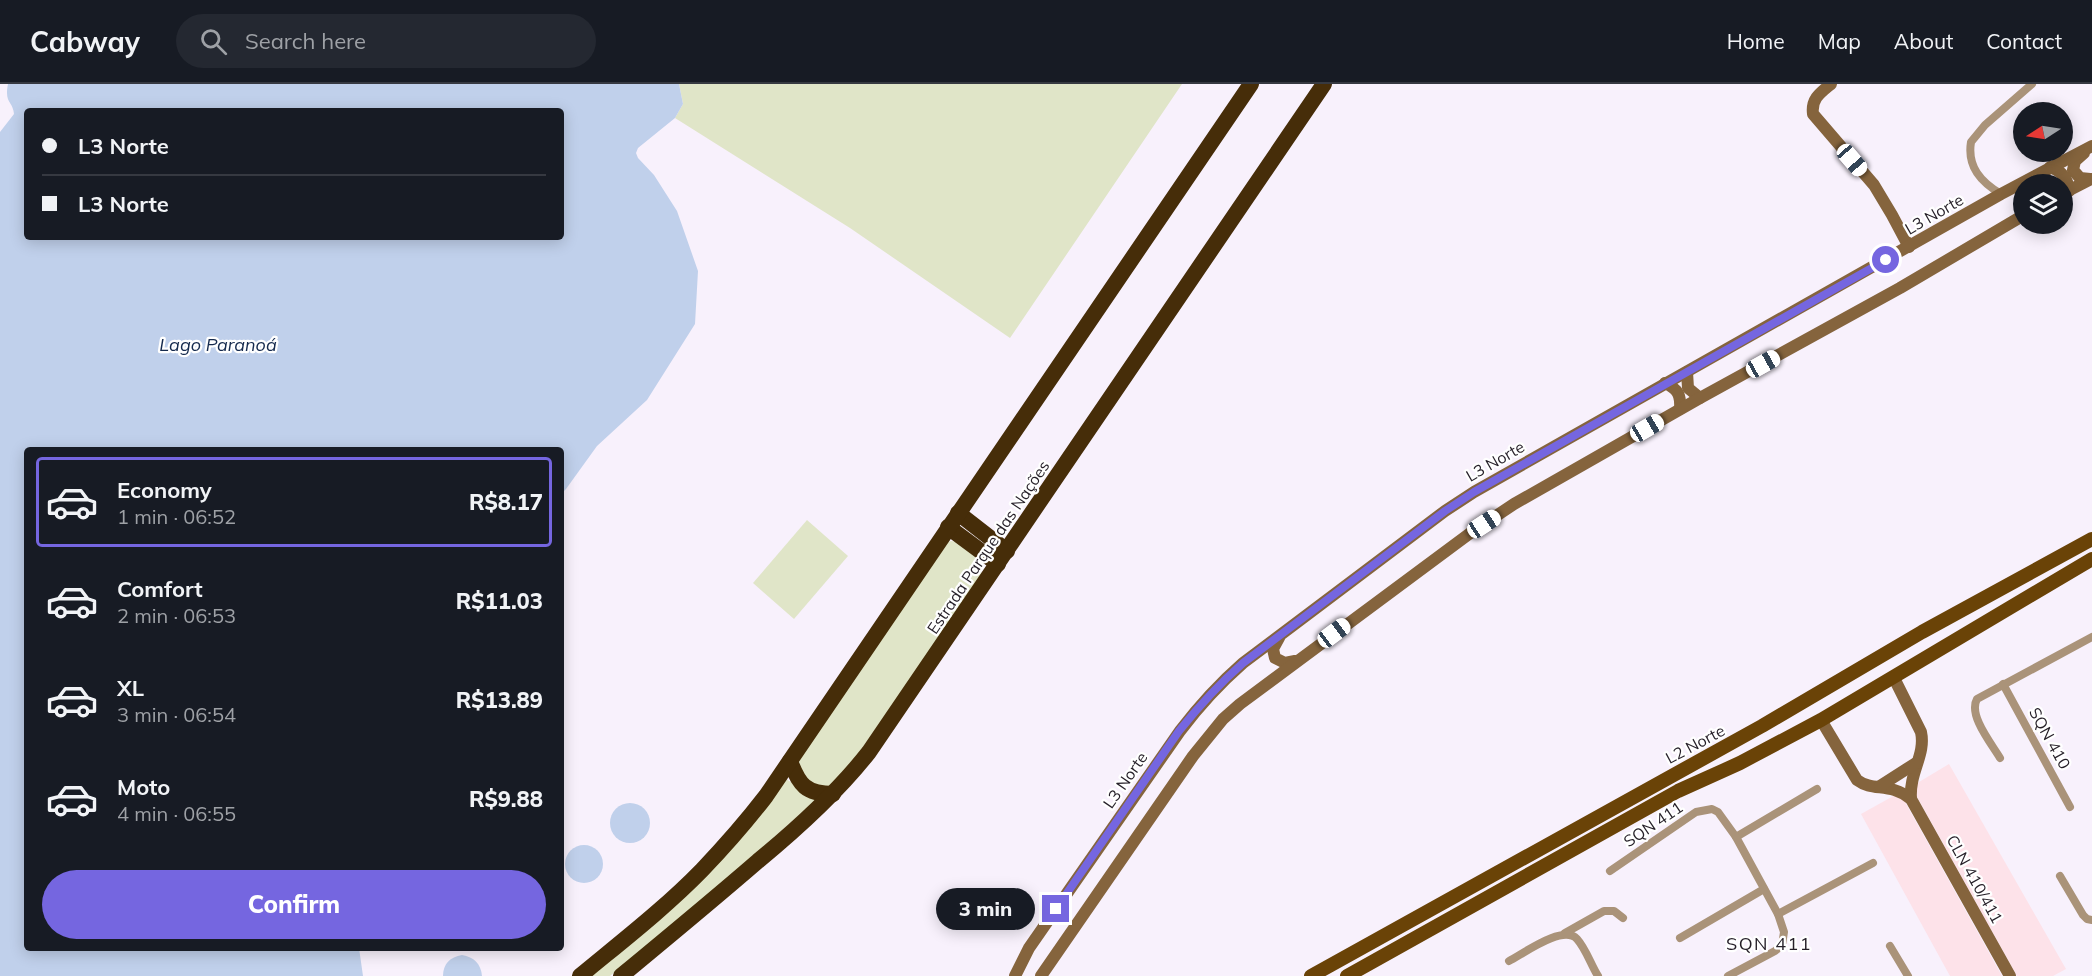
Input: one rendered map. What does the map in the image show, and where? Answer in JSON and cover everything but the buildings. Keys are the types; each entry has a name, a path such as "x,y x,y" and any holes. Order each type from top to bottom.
{"highway":[{"path":"580,976 700,872 766,796 1251,84"},
{"name":"Estrada Parque das Nações","path":"621,976 783,840 833,794 870,753 1324,84"},
{"path":"958,513 1003,557"},
{"path":"948,528 1003,557"},
{"path":"790,761 797,779 806,788 818,794 833,794"}],"main road":[{"path":"1831,84 1817,96 1813,103 1814,114 1874,185 1910,247"},
{"path":"2091,179 2080,178 2076,175 2073,166 2075,161 2092,146"},
{"name":"L3 Norte","path":"1015,976 1029,948 1199,706 1222,681 1281,634 1468,496 2001,194 2092,146"},
{"path":"2050,167 2062,174"},
{"path":"2073,189 2091,179"},
{"path":"1041,976 1207,738 1240,704 1469,534 1514,504 1680,409 1900,288 2013,221"},
{"path":"1687,372 1688,388 1700,398"},
{"path":"1665,383 1678,391 1681,400 1680,409"},
{"name":"L2 Norte","path":"1311,976 1762,726 1931,628 2092,539"},
{"name":"L2 Norte","path":"1347,976 1678,791 1771,747 1821,720 2053,580 2092,559"},
{"path":"1931,628 1942,649"},
{"path":"1281,634 1274,649 1275,658 1285,663 1296,661"},
{"path":"1894,678 1921,732 1923,745 1910,785 1911,799"},
{"path":"1821,720 1857,780 1863,784 1898,791 1911,799"},
{"path":"1762,726 1764,736 1771,747"},
{"path":"1880,786 1916,763"},
{"name":"CLN 410/411","path":"1911,799 2010,976"},
{"path":"1509,867 1512,870 1512,883"}],"street":[{"path":"2001,194 1986,185 1974,170 1971,160 1971,142 1985,125 2032,84"},
{"path":"2000,758 1976,717 1974,705 1982,695 2090,638 2092,648"},
{"name":"SQN 410","path":"2002,684 2070,807"},
{"path":"1736,837 1817,789"},
{"name":"SQN 411","path":"1610,871 1696,812 1706,809 1718,812 1736,837 1778,914 1784,932 1782,945 1775,951 1728,976"},
{"path":"1778,914 1873,863"},
{"path":"2060,876 2083,915 2092,920"},
{"path":"1680,938 1764,890"},
{"path":"1509,962 1604,911 1614,910 1623,918"},
{"path":"1565,933 1576,938 1598,976"},
{"path":"1890,946 1908,976"}],"shaded area":[{"path":"1949,764 2066,969 2053,976 2017,976 1916,795 1914,785"},
{"path":"1897,794 1905,802 2002,976 1950,976 1861,814"}],"green space":[{"path":"679,84 1182,84 1010,338 850,228 675,118 683,104"},
{"path":"807,520 848,556 794,619 753,583"},
{"path":"948,542 956,542 982,562 981,576 856,757 832,785 821,788 800,775 799,760"},
{"path":"785,778 816,800 730,876 610,976 592,976"}],"water":[{"name":"Lago Paranoá","path":"8,84 679,84 683,104 675,118 638,148 636,153 654,175 677,211 698,271 695,324 647,400 597,446 564,491 564,447 24,447 24,951 359,951 363,976 0,976 0,132 14,114 8,99"},
{"path":"630,803 644,809 650,823 644,837 630,843 616,837 610,823 616,809"},
{"path":"584,845 598,850 603,864 598,878 584,883 570,878 565,864 570,850"},
{"path":"462,955 476,962 482,976 443,976 448,962"}],"district":[{"name":"SQN 411","path":"1769,943"}],"route":[{"path":"1056,909 1179,731 1222,681 1243,663 1445,511 1474,492 1886,260"}]}
